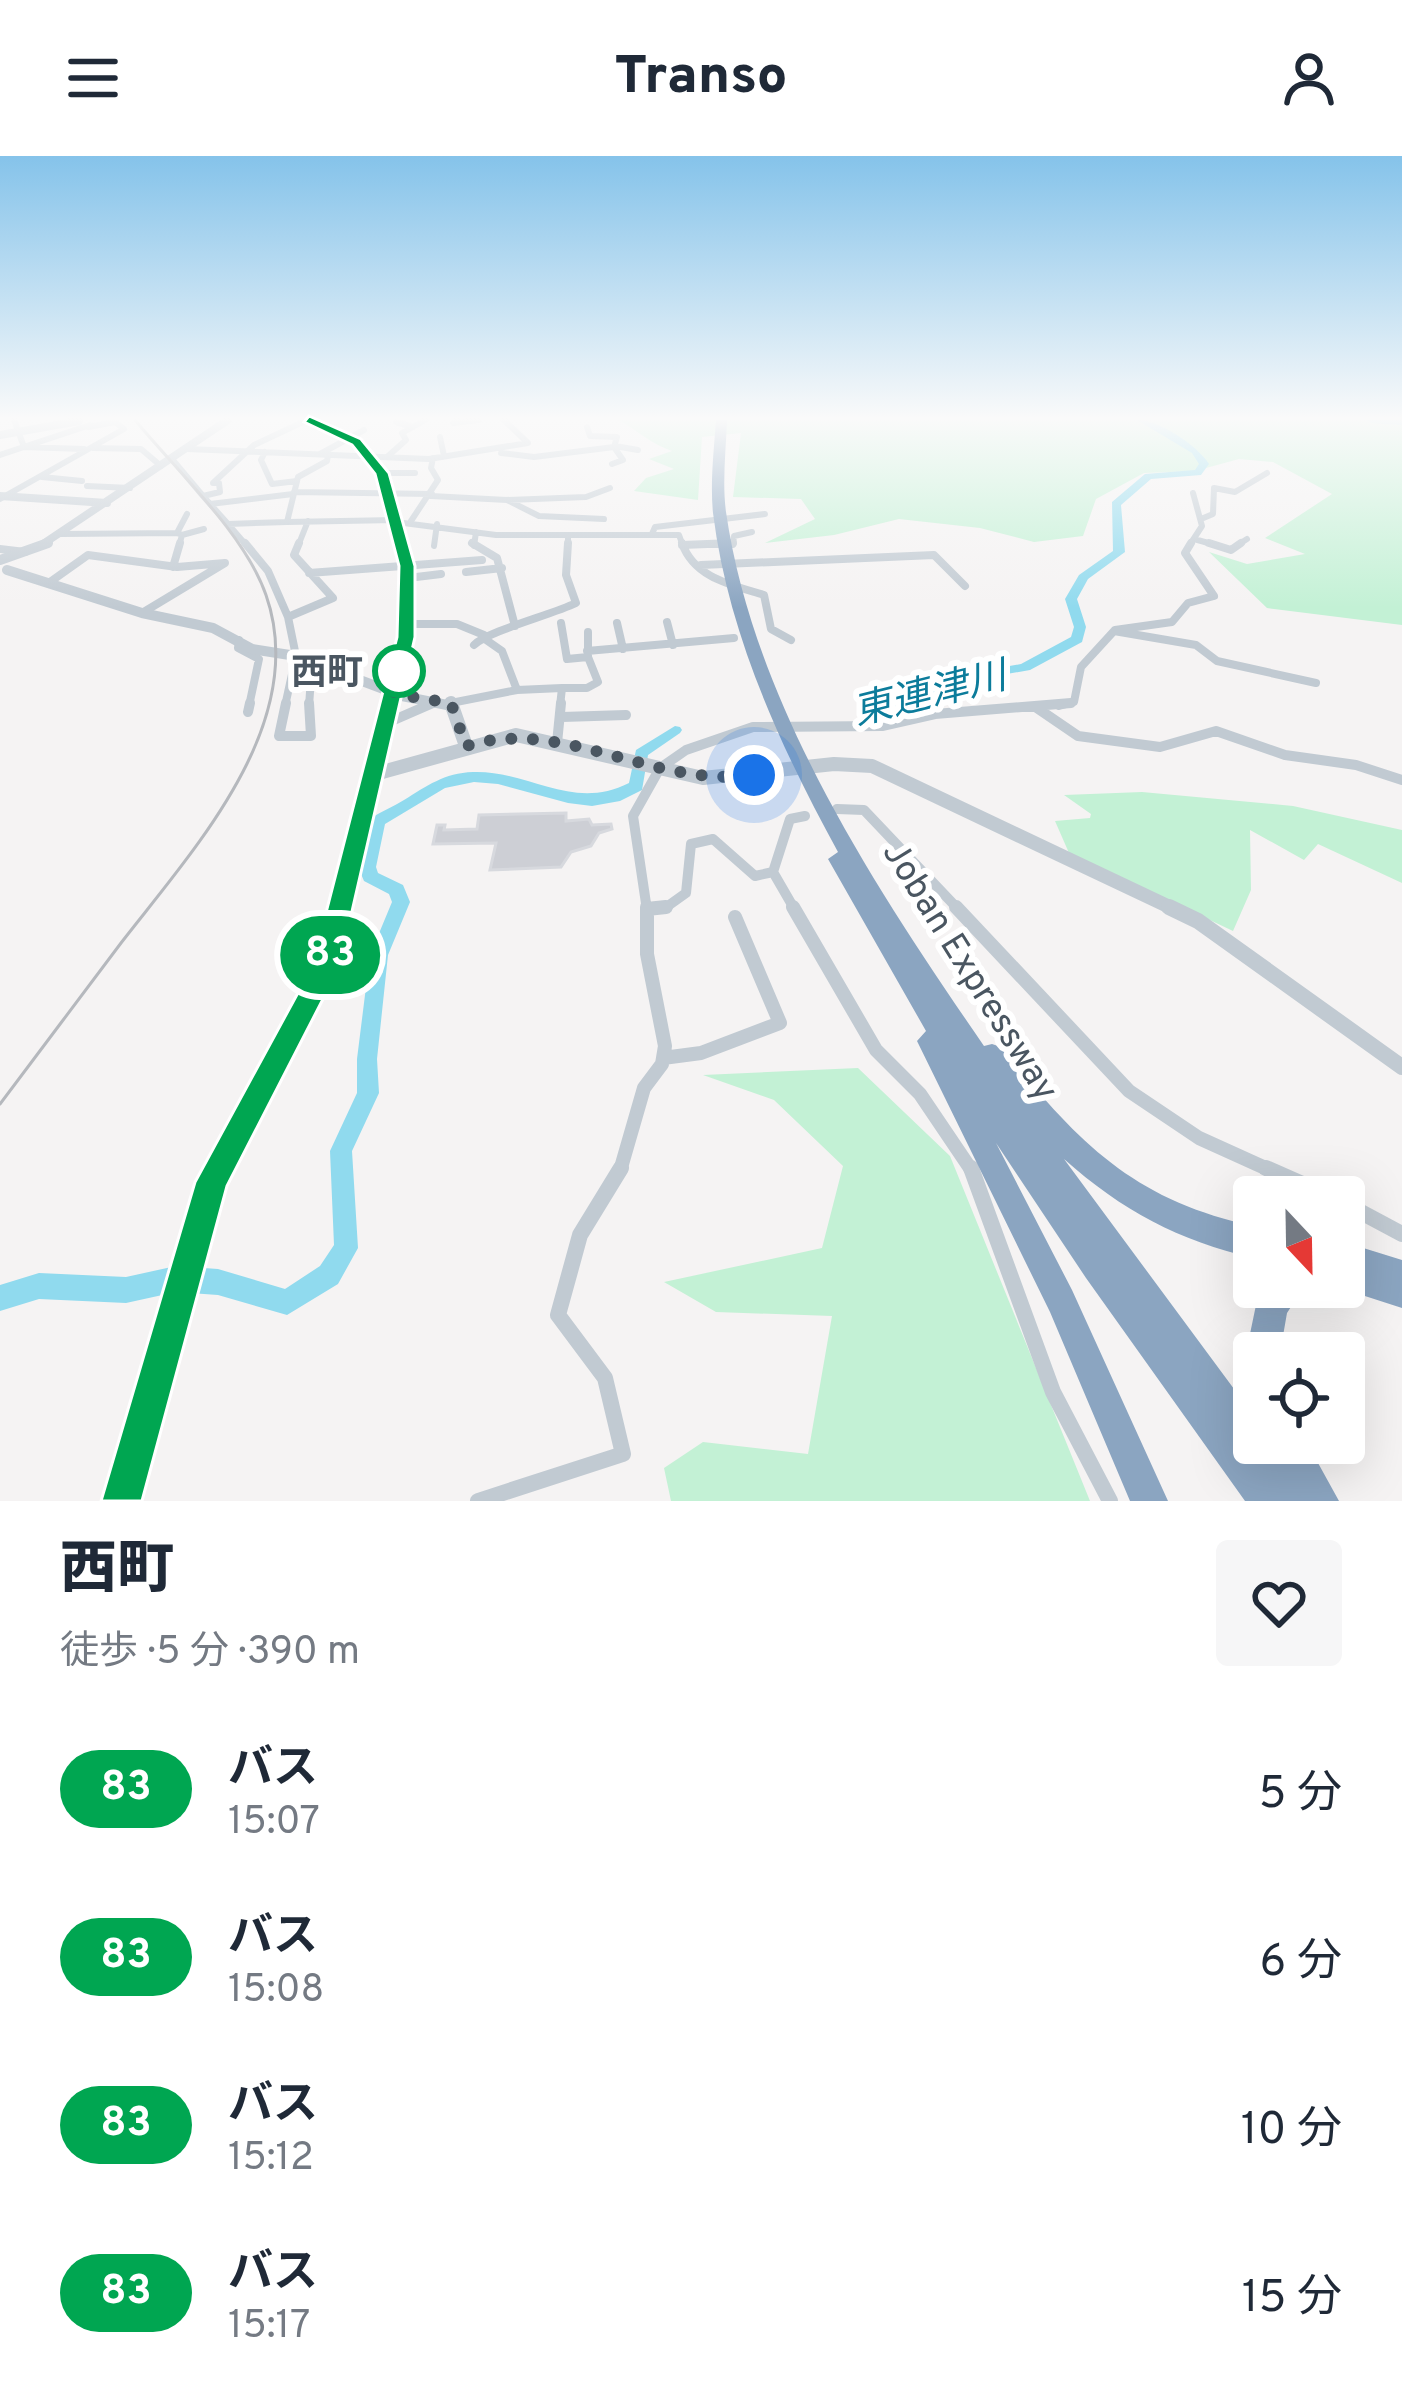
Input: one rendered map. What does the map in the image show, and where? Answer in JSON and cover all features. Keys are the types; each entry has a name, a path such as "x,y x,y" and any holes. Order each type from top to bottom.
{"highway":[{"name":"Joban Expressway","path":"712,483 716,558 742,650 844,869 939,1030 1044,1190 1268,1501"},
{"name":"Joban Expressway","path":"821,812 1041,1151 1297,1501"},
{"path":"844,869 860,914 945,1067 1043,1265 1149,1501"},
{"path":"884,910 1035,1112 1082,1161 1120,1191 1165,1216 1233,1236"},
{"path":"1365,1265 1402,1276"},
{"path":"1365,1281 1402,1292"},
{"path":"1299,1464 1320,1501"}],"main road":[{"path":"122,1501 186,1260 225,1151 326,968 408,624 408,572 385,483"}],"street":[{"path":"2,498 28,483"},
{"path":"74,483 130,488"},
{"path":"0,549 24,553 137,483"},
{"path":"192,483 268,571 288,617 291,654 279,736 311,736 308,680 312,664"},
{"path":"203,496 220,492 216,483"},
{"path":"287,522 297,483"},
{"path":"412,521 437,483"},
{"path":"1202,519 1213,514 1214,488 1235,492 1250,483"},
{"path":"210,504 294,493 505,500 586,496 610,488"},
{"path":"478,1501 623,1454 616,1396 592,1354 558,1315 580,1235 620,1170 644,1088 663,1058 633,816 657,767 686,750 753,727 882,727 935,714 1037,709 1074,702 1081,667 1114,631 1172,622 1188,603 1214,596 1186,553 1202,519 1193,493"},
{"path":"2,498 107,503"},
{"path":"505,500 517,511 613,536 765,514"},
{"path":"653,531 655,510"},
{"path":"173,567 188,514"},
{"path":"288,617 332,598 293,550 308,521"},
{"path":"228,524 412,521 476,532 568,538 601,532"},
{"path":"434,546 437,524"},
{"path":"61,534 204,530"},
{"path":"653,531 679,535 688,561 718,580 764,595 771,628 791,640"},
{"path":"476,532 471,545 497,558 502,568 515,626"},
{"path":"682,545 733,545 734,536 752,532"},
{"path":"613,536 613,550"},
{"path":"480,639 576,603 566,575 568,538"},
{"path":"1194,539 1231,550 1247,539"},
{"path":"2,569 20,562 24,553"},
{"path":"50,582 88,555 173,567 225,563 142,613"},
{"path":"698,565 934,555 965,586"},
{"path":"408,572 482,560"},
{"path":"466,572 502,568"},
{"path":"2,569 142,613 213,628 260,650 291,654 394,694 434,703 517,690 596,686 588,632"},
{"path":"309,573 441,574"},
{"path":"617,622 623,649"},
{"path":"667,622 673,644"},
{"path":"562,623 567,659 734,638"},
{"path":"408,624 457,624 502,651 517,690"},
{"path":"1114,631 1196,645 1217,661 1316,683"},
{"path":"239,640 238,648 259,658 248,712"},
{"path":"557,743 562,688"},
{"path":"387,723 434,703"},
{"path":"451,703 466,746"},
{"path":"1037,709 1078,736 1160,747 1216,730 1285,755 1356,765 1402,780"},
{"path":"562,717 626,715"},
{"path":"375,774 516,735 729,778 847,763 895,774 1220,933 1402,1067"},
{"path":"1110,1501 1053,1392 970,1166 920,1094 876,1050 773,872 790,819 864,809 1129,1091 1199,1138 1285,1176"},
{"path":"646,909 665,908 686,892 691,844 705,838 713,839 746,873 773,872"},
{"path":"663,1058 701,1053 781,1024 735,916"},
{"path":"1365,1214 1402,1234"}],"green space":[{"path":"642,483 699,483 698,500 634,491"},
{"path":"735,483 1126,483 1096,499 1083,536 1034,542 980,528 899,519 834,535 765,543 815,519 801,499 733,497"},
{"path":"1311,483 1402,483 1402,625 1267,608 1209,552 1247,564 1305,554 1265,538 1332,494"},
{"path":"1142,792 1293,806 1402,830 1402,883 1318,844 1304,860 1250,830 1251,890 1233,931 1069,853 1055,821 1090,818 1091,814 1064,795"},
{"path":"858,1068 950,1156 1090,1501 671,1501 664,1468 703,1442 808,1454 832,1316 716,1312 664,1282 822,1248 843,1166 774,1100 703,1075"}],"building":[{"path":"566,813 566,821 589,819 592,825 611,824 612,829 599,833 591,846 571,852 561,867 490,870 496,843 433,844 437,825 445,825 444,830 477,829 479,815"}],"waterway":[{"name":"東連津川","path":"888,709 952,680 1025,667 1077,639 1080,627 1071,599 1083,577 1119,552 1116,504 1140,483"},
{"name":"東連津川","path":"0,1298 39,1286 126,1290 176,1279 218,1282 287,1302 329,1275 346,1248 341,1151 368,1093 367,1059 379,955 401,902 397,890 370,877 367,867 377,822 439,784 474,777 568,798 614,797 636,786 641,753 675,730"}],"railway":[{"path":"0,1104 210,826 259,737 272,690 276,643 266,595 242,549 190,483"}],"bus line":[{"name":"83","path":"122,1501 211,1182 302,1018 326,968 341,918 406,637 407,566 385,483"}],"place":[{"name":"西町","path":"399,671"}],"route":[{"path":"399,671 394,694 451,703 466,746 516,735 703,778 754,775"}]}
